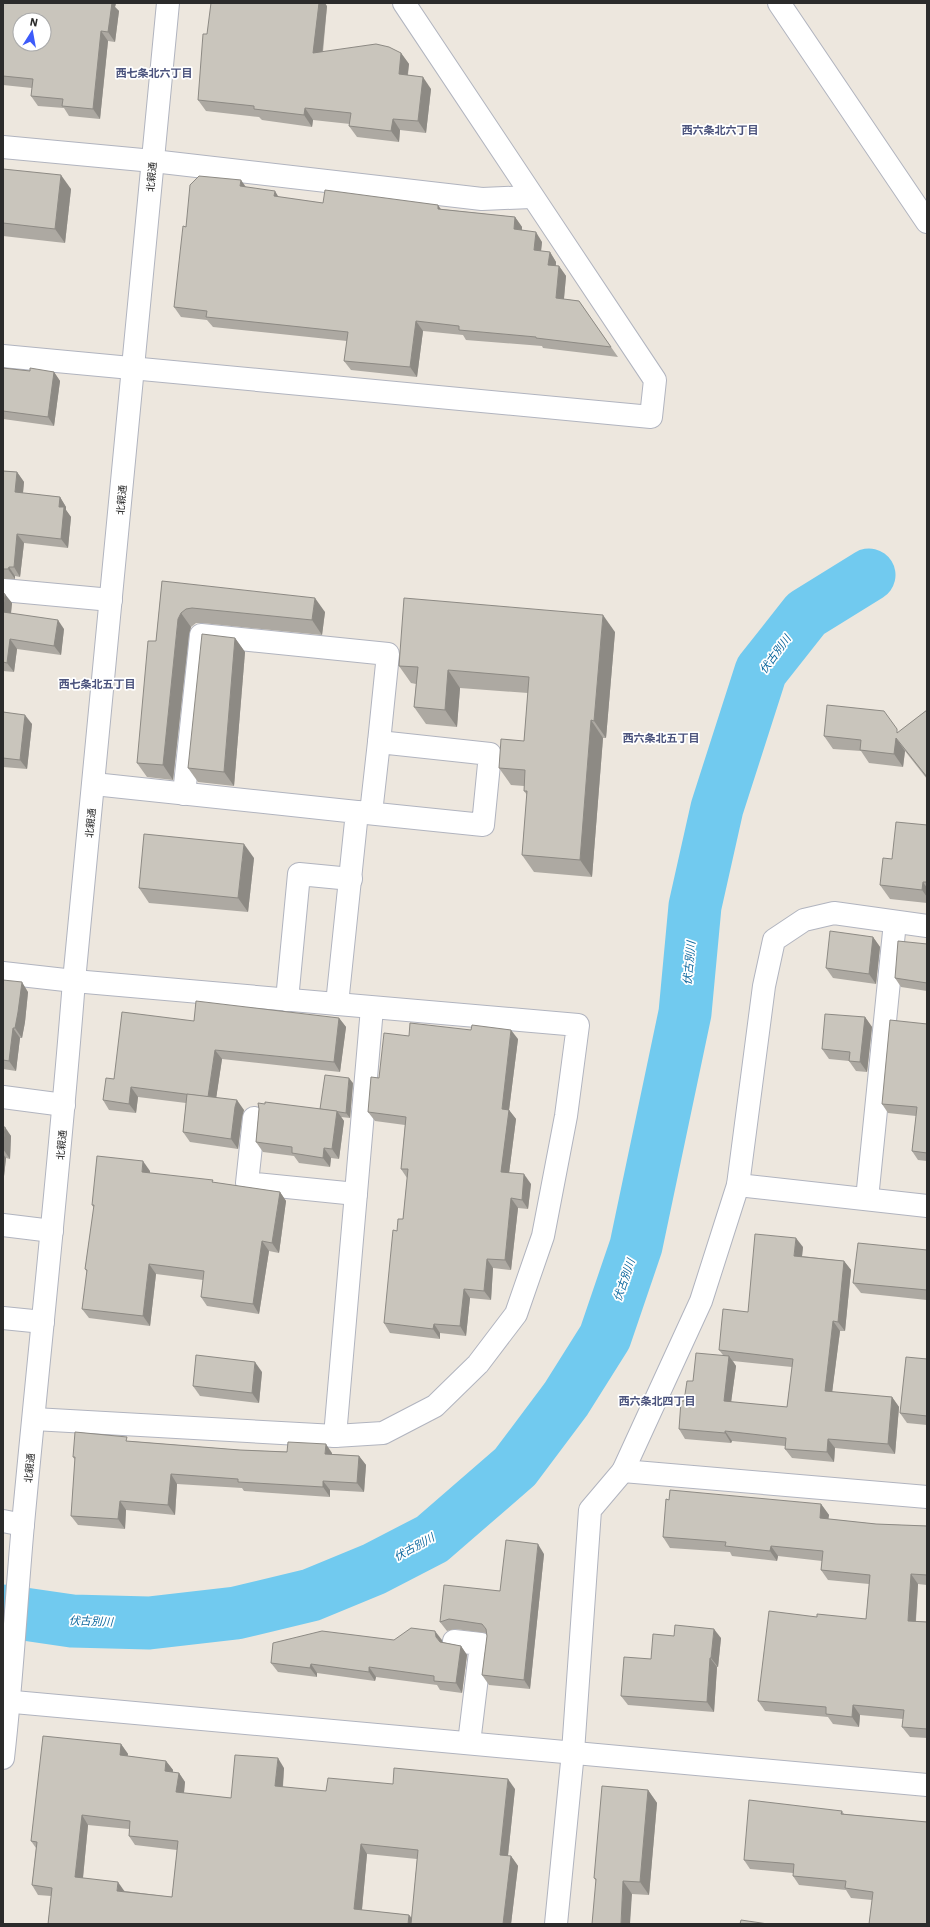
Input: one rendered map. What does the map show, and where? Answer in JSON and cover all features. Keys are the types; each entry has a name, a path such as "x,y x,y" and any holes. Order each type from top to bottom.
{"street":[{"name":"北親通","path":"3,1758 6,1701 14,1642 20,1567 13,1523 34,1419 64,1104 74,981 168,3"},
{"path":"3,356 651,417 655,380 531,197 404,3"},
{"path":"779,3 927,222"},
{"path":"3,147 152,161 482,198 531,197"},
{"path":"3,590 111,600"},
{"path":"184,794 201,635 388,654 379,742 351,879 337,1004"},
{"path":"94,784 483,825 490,754 379,742"},
{"path":"287,1000 299,874 351,879"},
{"path":"556,1924 573,1752 590,1510 623,1471 701,1301 738,1185 764,986 774,940 804,920 834,913 927,926"},
{"path":"866,1199 895,922"},
{"path":"3,972 74,981 578,1025 566,1116 542,1236 516,1314 478,1364 435,1406 383,1433 335,1436 34,1419"},
{"path":"335,1436 372,1008"},
{"path":"3,1097 64,1104"},
{"path":"254,1118 247,1183 356,1194"},
{"path":"738,1185 927,1206"},
{"path":"3,1225 52,1231"},
{"path":"3,1318 43,1322"},
{"path":"623,1471 927,1497"},
{"path":"454,1641 481,1644 469,1743"},
{"path":"6,1701 927,1785"}],"building":[{"path":"3,3 112,3 108,32 101,31 93,109 62,106 63,99 31,96 33,79 3,76"},
{"path":"211,3 319,3 313,53 376,44 389,47 401,53 399,74 423,77 418,121 393,119 391,131 349,126 351,113 305,108 304,115 254,109 254,106 198,100 203,34 207,34"},
{"path":"3,169 61,175 55,229 3,223"},
{"path":"199,176 241,180 240,186 275,191 274,196 323,203 325,190 438,205 438,209 515,217 514,229 536,232 534,250 550,252 548,265 559,266 556,298 579,301 611,347 536,337 459,330 459,326 416,321 410,367 344,361 348,332 206,317 207,311 174,307 183,226 186,227 190,185"},
{"path":"3,368 30,371 30,368 54,372 48,417 3,411"},
{"path":"3,471 17,472 15,492 60,497 59,507 64,507 61,539 17,534 14,567 9,567 8,569 3,569"},
{"path":"162,581 315,598 312,620 192,608 186,609 181,613 178,619 163,765 137,763 148,641 156,641"},
{"path":"3,593 5,594 3,611"},
{"path":"404,598 603,615 594,721 591,720 580,860 522,855 527,791 524,791 525,770 499,768 501,739 524,741 529,677 448,670 445,710 414,707 418,667 399,666"},
{"path":"3,612 58,620 54,646 10,639 7,663 3,662"},
{"path":"202,634 235,638 224,772 188,768"},
{"path":"827,705 884,711 897,729 897,733 927,710 927,777 896,738 894,754 860,750 861,740 824,736"},
{"path":"3,712 25,715 20,760 3,758"},
{"path":"896,822 927,825 927,882 923,882 922,890 880,885 883,858 892,859"},
{"path":"144,834 244,844 238,898 139,888"},
{"path":"830,931 873,937 869,974 826,968"},
{"path":"898,941 927,944 927,983 895,978"},
{"path":"3,980 22,982 15,1028 13,1028 9,1061 3,1060"},
{"path":"196,1001 339,1018 334,1062 215,1050 208,1097 131,1087 129,1104 103,1100 106,1078 114,1079 122,1012 194,1021"},
{"path":"825,1014 865,1017 860,1062 849,1061 850,1052 822,1049"},
{"path":"890,1020 927,1024 927,1153 912,1151 917,1107 882,1104"},
{"path":"410,1023 471,1030 472,1025 511,1030 502,1109 509,1110 501,1172 524,1174 522,1200 511,1198 505,1260 487,1259 484,1291 464,1289 460,1326 434,1324 433,1329 384,1323 393,1230 397,1231 398,1219 403,1219 408,1169 401,1169 406,1117 368,1112 371,1077 379,1078 384,1033 409,1036"},
{"path":"325,1075 349,1078 346,1113 320,1109"},
{"path":"187,1094 237,1100 231,1139 183,1132"},
{"path":"265,1102 337,1111 332,1149 324,1148 323,1158 292,1153 292,1147 256,1142 259,1109 258,1103 265,1104"},
{"path":"3,1127 5,1127 3,1148"},
{"path":"97,1156 143,1161 142,1172 213,1180 212,1182 280,1192 272,1243 262,1241 253,1304 201,1297 204,1271 149,1264 143,1316 82,1309 87,1270 85,1269 94,1205 92,1205"},
{"path":"755,1234 796,1238 794,1256 844,1261 838,1322 833,1321 825,1391 892,1397 888,1444 828,1439 827,1452 785,1449 786,1438 725,1431 725,1433 679,1429 681,1401 684,1401 687,1381 693,1381 696,1353 729,1356 724,1401 787,1407 793,1359 719,1350 723,1309 748,1312"},
{"path":"858,1243 927,1250 927,1290 853,1283"},
{"path":"196,1355 255,1362 252,1393 193,1386"},
{"path":"906,1357 927,1359 927,1416 900,1413"},
{"path":"75,1432 127,1437 126,1441 240,1450 287,1452 288,1442 326,1444 325,1454 359,1456 357,1483 323,1481 323,1487 238,1482 238,1479 171,1474 168,1505 120,1501 118,1519 71,1516"},
{"path":"670,1490 821,1504 820,1518 876,1524 927,1526 927,1575 911,1574 908,1621 927,1622 927,1729 902,1727 904,1710 853,1705 852,1717 826,1714 826,1707 758,1701 769,1611 817,1617 817,1614 866,1619 870,1575 821,1570 823,1551 771,1546 770,1551 725,1546 726,1542 663,1537 666,1499 669,1500"},
{"path":"506,1540 538,1544 524,1680 482,1675 487,1636 486,1629 482,1624 449,1619 440,1622 444,1585 500,1591"},
{"path":"675,1625 714,1629 710,1658 707,1702 621,1696 624,1657 651,1659 653,1634 674,1636"},
{"path":"411,1628 435,1631 436,1637 440,1642 461,1646 456,1683 434,1681 434,1676 369,1667 369,1672 311,1664 310,1668 271,1663 273,1643 322,1631 394,1640"},
{"path":"43,1736 121,1744 120,1755 166,1761 165,1771 179,1773 176,1792 231,1798 235,1755 278,1758 275,1786 326,1791 328,1778 393,1784 394,1768 508,1779 500,1855 511,1856 503,1924 411,1924 418,1850 361,1844 354,1909 409,1915 408,1924 48,1924 52,1888 32,1885 37,1842 31,1841","holes":["82,1815 130,1821 129,1836 178,1841 172,1897 117,1891 118,1882 75,1877"]},
{"path":"602,1786 648,1790 640,1882 623,1881 621,1924 592,1924 596,1879 594,1878"},
{"path":"749,1800 842,1811 841,1814 927,1822 927,1924 869,1924 873,1892 845,1888 846,1881 793,1876 794,1864 744,1860"},
{"path":"741,1920 768,1924 740,1924"}],"waterway":[{"name":"伏古別川","path":"3,1611 72,1621 149,1623 236,1613 311,1595 374,1569 432,1539 515,1467 566,1399 605,1337 636,1246 685,1013 695,906 717,808 761,671 806,614 869,575"}],"district":[{"name":"西七条北六丁目","path":"154,73"},
{"name":"西六条北六丁目","path":"720,130"},
{"name":"西七条北五丁目","path":"97,684"},
{"name":"西六条北五丁目","path":"661,738"},
{"name":"西六条北四丁目","path":"657,1401"}]}
